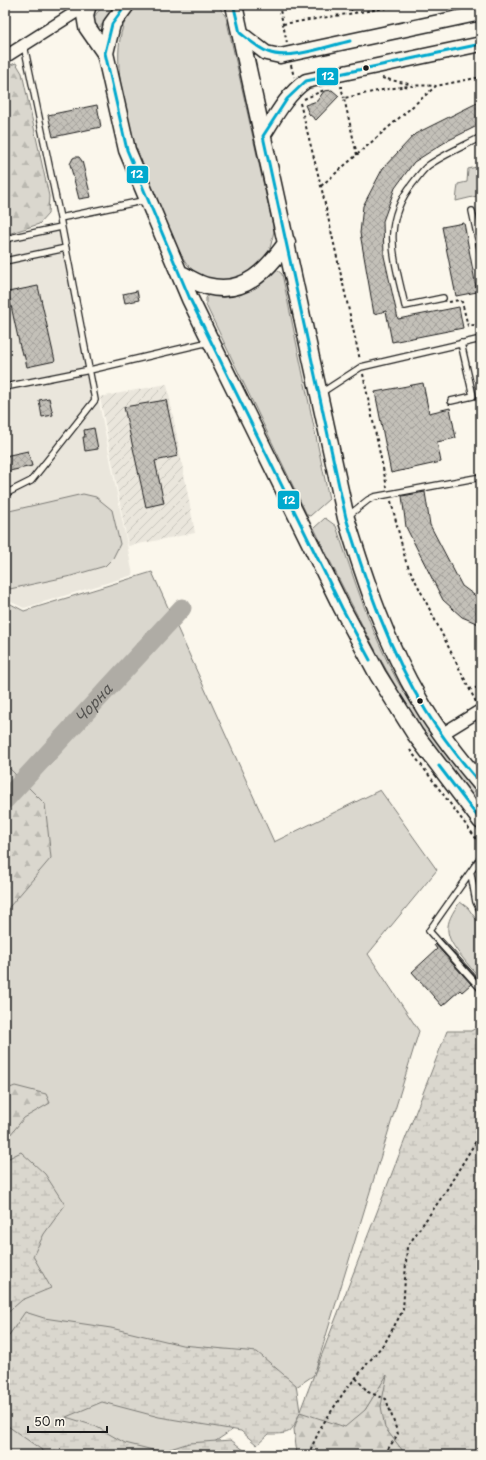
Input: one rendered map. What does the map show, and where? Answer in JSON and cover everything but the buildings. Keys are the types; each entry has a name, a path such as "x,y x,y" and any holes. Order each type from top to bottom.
{"main road":[{"path":"88,5 85,15 87,27 105,52 127,150 179,273 211,341 342,608 378,676 415,734 481,821"},
{"path":"105,52 112,24 126,5"},
{"path":"233,6 287,242 346,518 370,595 388,640 420,702 442,734 481,784"},
{"path":"179,273 207,286 227,287 242,284 258,276 270,265 287,242"}],"street":[{"path":"5,57 88,5"},
{"path":"240,33 266,53 280,56 481,13"},
{"path":"263,136 278,111 296,88 306,81 481,44"},
{"path":"442,734 481,710"}],"lane":[{"path":"5,494 31,481 95,400 60,218 24,45"},
{"path":"443,298 405,306 394,254 392,230 394,218 408,190 428,165 481,137"},
{"path":"60,218 148,200"},
{"path":"472,211 481,253"},
{"path":"5,239 61,227"},
{"path":"5,261 66,248"},
{"path":"319,395 361,367 481,339"},
{"path":"5,388 90,370 211,341"},
{"path":"451,401 473,396 461,343"},
{"path":"346,518 368,500 389,493 481,477"},
{"path":"481,857 471,874 429,931 481,989"},
{"path":"471,874 476,902 481,912"}],"path":[{"path":"279,5 288,50"},
{"path":"344,5 356,14"},
{"path":"283,24 356,14 406,5"},
{"path":"290,62 295,82"},
{"path":"344,98 398,86 436,86 481,77"},
{"path":"376,79 382,78 412,85"},
{"path":"337,85 341,87 348,86"},
{"path":"321,186 436,86"},
{"path":"341,87 357,155"},
{"path":"329,88 300,101 321,186 389,493 406,562 469,689 481,710"},
{"path":"443,298 444,303 459,300 462,302 468,326 481,324"},
{"path":"469,689 481,687"},
{"path":"308,1455 322,1427 344,1392 386,1341 402,1310 407,1247 444,1194 481,1133"},
{"path":"356,1378 368,1392 386,1399 391,1412 398,1434 384,1455"}],"shaded area":[{"path":"65,230 133,575 24,608 5,599 5,242"},
{"path":"167,384 195,533 128,546 100,397"}],"green space":[{"path":"106,5 117,5 100,27 92,26 96,14"},
{"path":"139,5 218,5 226,17 274,231 266,257 252,272 243,277 234,280 214,280 195,272 187,264 178,249 150,186 129,123 122,91 119,60 121,34 130,13"},
{"path":"16,63 22,73 49,196 48,214 39,224 5,235 5,67"},
{"path":"481,166 481,195 456,201 458,184 467,182 468,169"},
{"path":"272,270 277,270 282,274 329,499 310,516 307,515 206,305 206,298 210,293"},
{"path":"83,494 96,497 112,510 120,544 113,558 105,566 71,576 5,590 5,512"},
{"path":"325,518 336,526 371,625 398,682 427,727 481,799 481,809 446,764 421,728 399,693 374,647 314,528"},
{"path":"152,572 274,842 380,790 437,870 368,954 419,1031 314,1375 195,1455 5,1455 5,601 24,611"},
{"path":"5,764 45,804 51,858 5,912"},
{"path":"460,902 468,908 481,926 481,977 462,957 449,936 448,924 454,910"},
{"path":"481,1025 481,1451 465,1455 411,1455 403,1451 385,1428 381,1406 387,1375 365,1410 345,1427 300,1412 290,1431 282,1434 269,1434 257,1445 241,1431 159,1417 102,1402 66,1417 95,1426 125,1443 161,1452 189,1443 231,1440 250,1455 49,1455 5,1424 5,1341 25,1312 44,1318 111,1328 182,1345 257,1352 296,1385 300,1411 447,1031 471,1031"},
{"path":"15,1086 46,1094 50,1103 24,1118 5,1141 5,1090"},
{"path":"21,1152 45,1174 65,1205 44,1234 33,1256 51,1288 22,1300 5,1315 5,1160"},
{"path":"387,1373 481,1414 481,1455 297,1455 294,1429 300,1412 365,1410"}],"waterway":[{"name":"Чорна","path":"5,800 182,608"}],"transit line":[{"name":"12","path":"126,5 112,24 105,53 127,150 190,299 342,608 370,660"},
{"name":"12","path":"231,5 234,7 240,33 257,46 268,52 287,55 297,54 350,41"},
{"name":"12","path":"481,44 306,81 287,99 263,136 346,518 362,568 390,641 413,688 432,721 459,758 481,784"},
{"name":"12","path":"439,766 481,821"}]}
